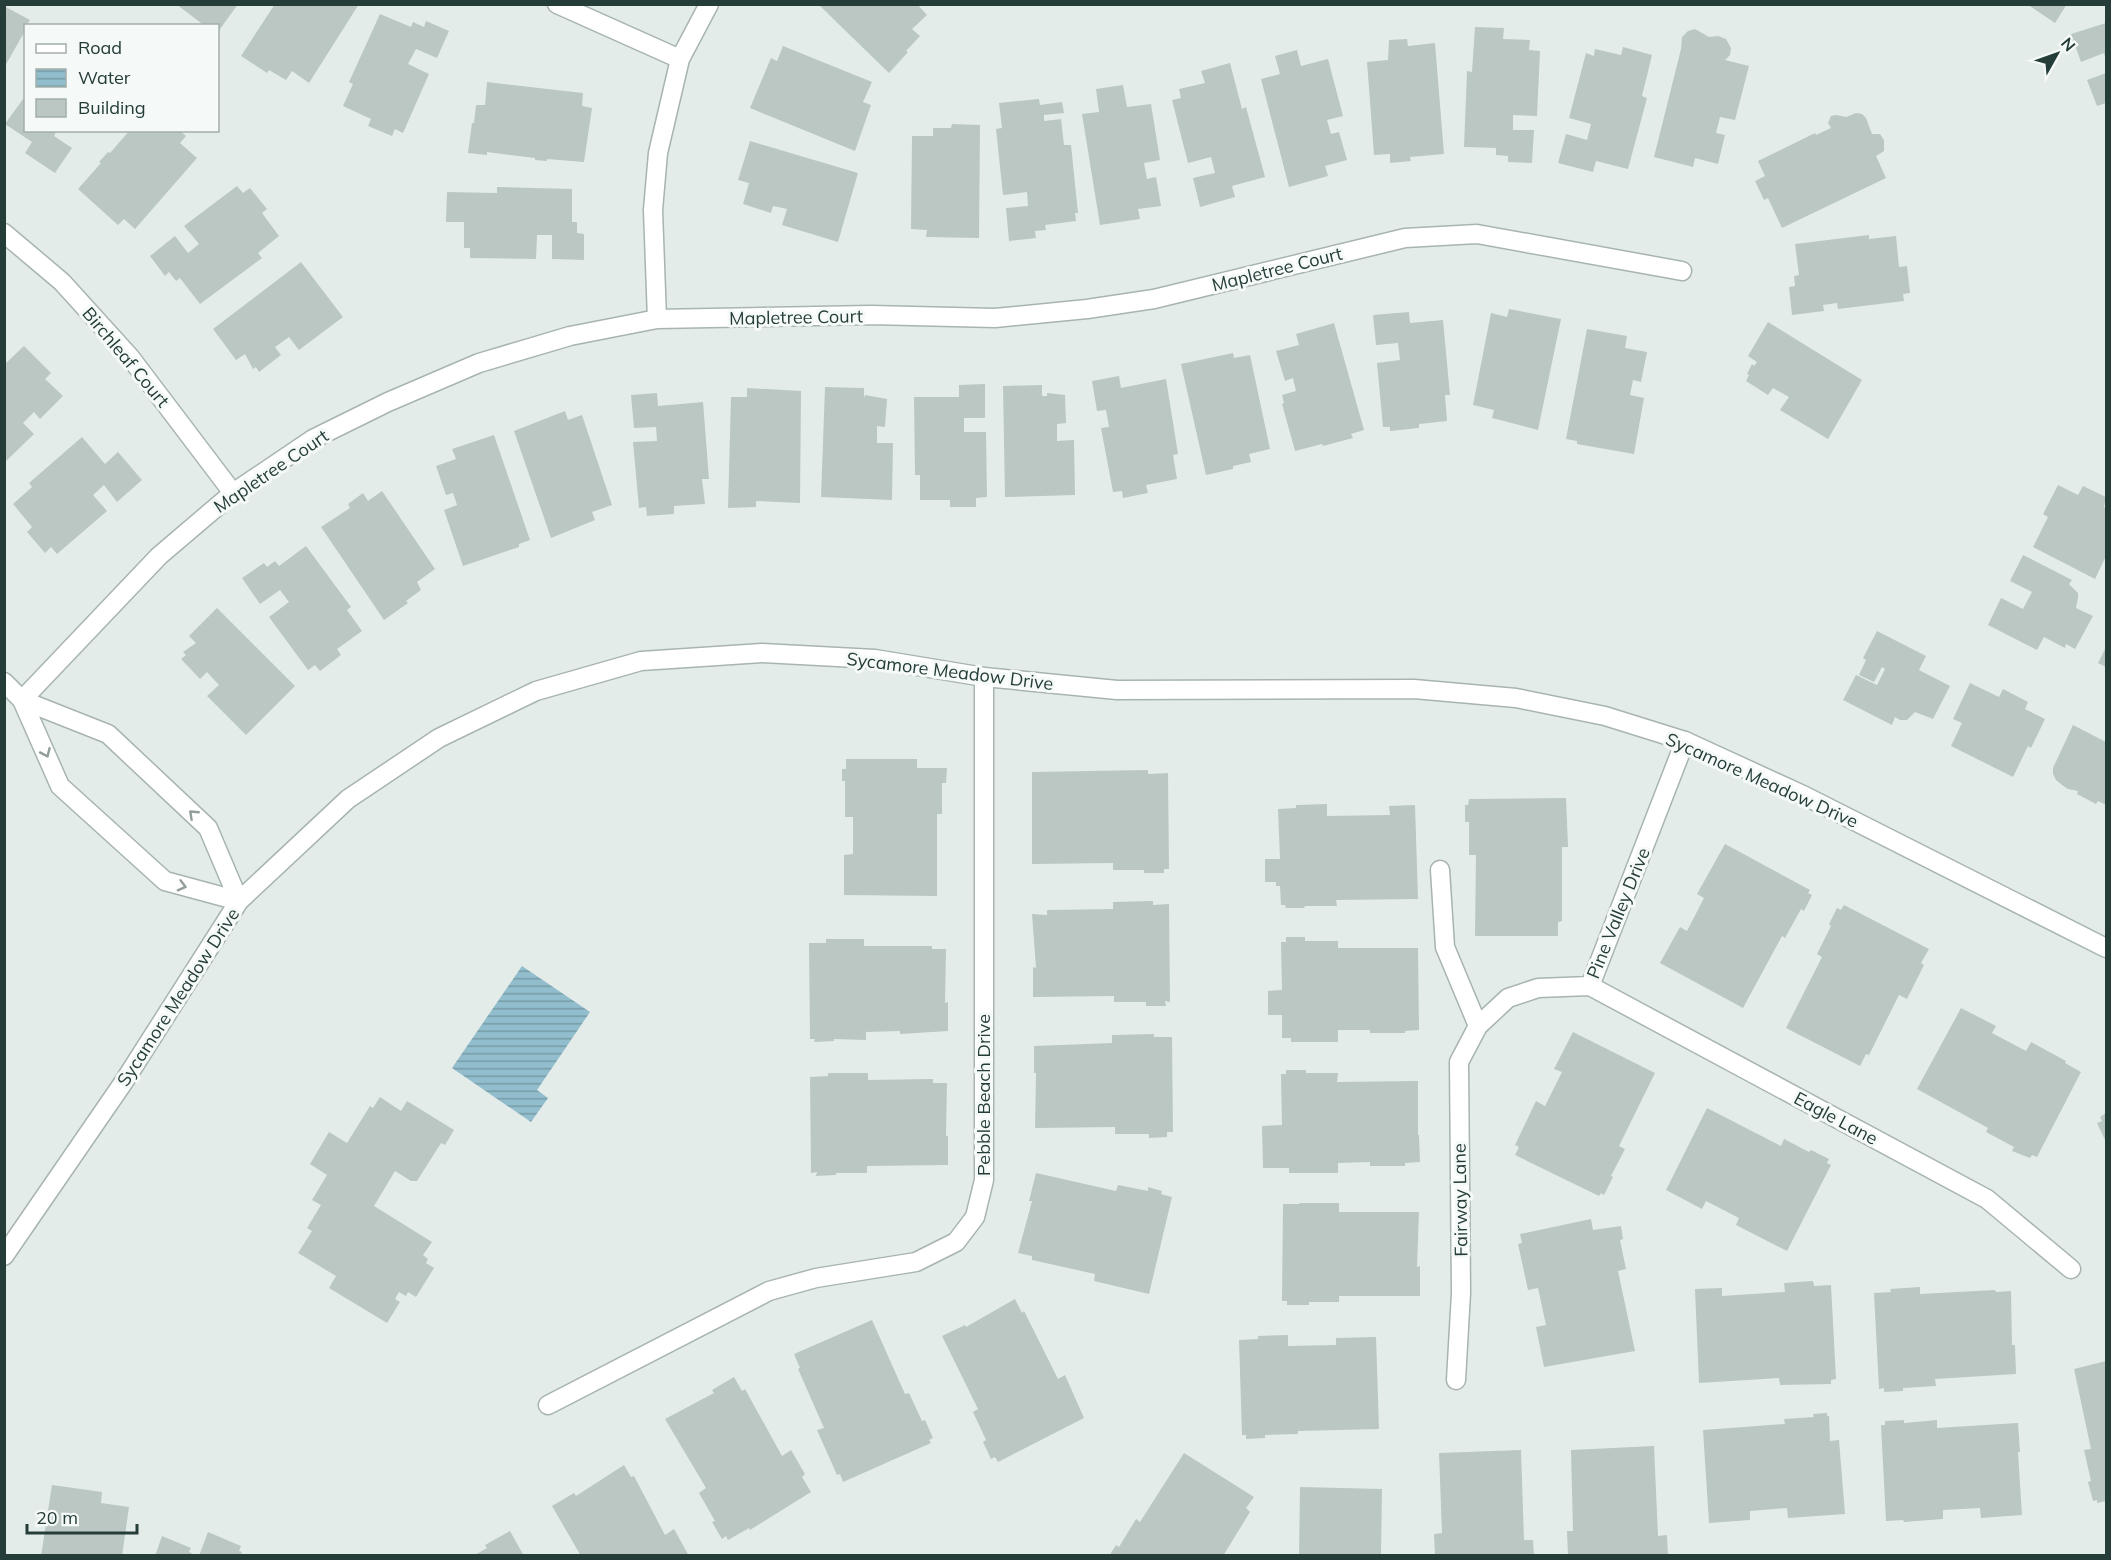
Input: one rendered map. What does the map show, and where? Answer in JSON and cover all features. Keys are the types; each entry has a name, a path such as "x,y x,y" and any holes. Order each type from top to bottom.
{"street":[{"path":"557,4 680,58"},
{"path":"657,319 653,210 658,153 680,58 709,4"},
{"name":"Birchleaf Court","path":"4,233 62,282 130,357 233,493"},
{"name":"Mapletree Court","path":"22,700 159,555 233,493 313,439 388,402 479,363 570,336 657,319 871,315 995,318 1087,309 1154,299 1405,238 1477,234 1682,271"},
{"name":"Sycamore Meadow Drive","path":"4,1256 123,1083 239,901 348,800 439,738 537,691 641,661 762,653 875,660 984,677 1117,690 1414,689 1516,698 1605,716 1684,741 1805,796 2106,948"},
{"name":"Pebble Beach Drive","path":"548,1406 769,1291 816,1278 916,1262 957,1242 975,1217 984,1180 984,677"},
{"path":"4,682 22,700 60,786 165,881 239,901"},
{"path":"22,700 108,734 208,828 239,901"},
{"name":"Pine Valley Drive","path":"1478,1026 1508,998 1538,988 1590,986 1684,741"},
{"path":"1440,870 1445,947 1478,1026"},
{"name":"Eagle Lane","path":"1590,986 1987,1199 2071,1269"},
{"name":"Fairway Lane","path":"1456,1380 1461,1293 1459,1062 1478,1026"}],"water":[{"path":"522,966 590,1012 537,1090 548,1098 531,1122 452,1068"}],"building":[{"path":"176,4 238,4 219,31 219,24 202,24"},
{"path":"275,4 359,4 309,83 292,71 286,80 269,70 267,73 241,56"},
{"path":"818,4 917,4 927,15 912,29 920,36 889,73"},
{"path":"2027,4 2067,4 2055,23"},
{"path":"4,6 30,20 27,24 24,24 24,33 4,68"},
{"path":"380,14 411,27 413,22 424,27 426,21 449,31 437,58 416,49 408,64 429,74 403,133 395,129 392,136 368,126 371,119 343,106 353,84 349,82"},
{"path":"2106,23 2106,60 2104,53 2081,62 2071,34"},
{"path":"1475,27 1504,28 1503,39 1530,40 1529,50 1540,51 1537,116 1513,115 1513,130 1534,130 1532,163 1508,162 1508,156 1496,155 1496,148 1464,147 1467,71 1472,72"},
{"path":"1695,29 1709,37 1718,36 1726,39 1731,48 1730,55 1725,60 1749,66 1735,120 1720,117 1716,133 1725,135 1718,164 1695,158 1693,167 1654,157 1682,37 1688,31"},
{"path":"1407,39 1408,46 1435,43 1444,154 1410,157 1411,161 1390,163 1390,154 1374,155 1367,62 1388,60 1389,40"},
{"path":"783,46 872,82 863,102 871,105 855,151 750,108 771,58 777,61"},
{"path":"1623,47 1652,55 1642,96 1647,98 1628,169 1596,161 1593,172 1558,163 1566,134 1587,140 1591,124 1569,118 1586,53 1594,56 1595,49 1621,55"},
{"path":"1297,50 1301,66 1328,59 1343,116 1327,120 1331,134 1339,132 1347,160 1325,166 1328,176 1289,187 1261,79 1280,74 1275,56"},
{"path":"1230,63 1242,109 1246,107 1265,177 1232,186 1235,197 1200,207 1193,178 1215,173 1211,157 1188,163 1172,100 1181,98 1179,89 1205,83 1201,71"},
{"path":"2106,73 2106,103 2097,106 2087,80"},
{"path":"487,82 583,93 582,106 592,108 584,162 535,160 535,158 487,152 487,155 468,153 476,105 485,105"},
{"path":"1123,85 1127,107 1151,104 1160,160 1144,163 1147,179 1156,177 1161,206 1138,209 1140,219 1100,225 1082,114 1099,112 1096,89"},
{"path":"24,98 24,132 56,132 54,136 72,148 55,173 25,153 32,142 5,124"},
{"path":"1039,99 1040,105 1062,102 1064,113 1044,115 1044,121 1061,119 1064,145 1071,145 1078,213 1075,213 1076,221 1045,225 1046,230 1035,231 1036,238 1009,241 1006,208 1028,206 1027,192 1003,195 996,129 1002,128 999,103"},
{"path":"1856,113 1866,118 1872,134 1880,134 1884,140 1884,151 1876,156 1886,178 1782,228 1768,198 1764,200 1755,181 1765,176 1758,161 1815,133 1816,135 1831,128 1828,123 1831,116 1846,117"},
{"path":"952,124 980,125 979,238 926,237 927,230 911,229 912,136 933,136 933,128 951,128"},
{"path":"128,132 181,132 186,136 180,143 197,158 135,229 124,219 118,225 78,189 101,163 99,162 108,152 110,153"},
{"path":"750,141 858,173 838,242 782,225 787,209 773,206 771,213 743,204 749,183 738,180"},
{"path":"237,186 243,193 250,188 267,209 262,213 279,236 258,253 262,258 200,304 180,278 176,281 169,272 165,276 150,256 175,236 188,253 199,244 184,226"},
{"path":"497,187 572,189 572,222 577,222 577,233 584,234 584,260 552,259 552,235 537,235 536,259 470,258 470,248 464,248 464,222 446,222 447,192 497,193"},
{"path":"1869,235 1869,239 1896,236 1899,267 1907,266 1910,293 1903,294 1904,301 1838,309 1837,303 1823,305 1824,311 1792,315 1789,287 1795,286 1794,276 1799,275 1795,244"},
{"path":"301,262 343,317 299,350 289,337 275,347 281,355 259,372 256,367 253,369 245,354 236,360 213,329"},
{"path":"1509,309 1561,319 1538,430 1492,418 1494,410 1473,405 1491,313 1507,317"},
{"path":"1409,312 1410,323 1443,320 1450,395 1445,395 1447,421 1419,424 1419,428 1390,431 1390,427 1383,427 1377,363 1400,360 1398,343 1376,345 1373,315"},
{"path":"1768,322 1862,380 1828,439 1780,410 1789,397 1773,388 1768,395 1746,381 1752,364 1754,366 1757,362 1748,356"},
{"path":"1334,323 1364,430 1351,434 1353,438 1295,451 1282,404 1284,403 1282,395 1296,391 1293,378 1285,381 1276,351 1299,345 1296,334"},
{"path":"1587,329 1627,336 1625,348 1647,352 1641,382 1633,380 1630,395 1644,398 1634,454 1577,444 1577,441 1566,439"},
{"path":"24,346 51,373 45,379 63,396 40,419 34,412 23,423 34,434 4,463 4,365"},
{"path":"1233,353 1234,358 1250,355 1270,449 1249,454 1251,462 1206,475 1181,364"},
{"path":"1119,376 1121,388 1166,379 1178,454 1173,455 1177,479 1146,485 1148,493 1123,498 1122,491 1113,492 1101,428 1109,427 1106,410 1097,411 1092,381"},
{"path":"985,384 985,418 964,418 964,432 986,432 987,497 976,498 976,507 950,507 950,500 920,500 920,475 915,475 914,397 959,397 959,385"},
{"path":"1042,385 1042,396 1047,396 1047,393 1065,395 1066,423 1057,424 1057,441 1074,440 1075,495 1005,497 1003,386"},
{"path":"825,387 864,388 864,398 865,395 887,399 885,427 877,426 877,443 893,443 892,500 821,497"},
{"path":"747,388 801,391 800,503 756,501 756,507 728,508 731,397 747,397"},
{"path":"657,393 658,406 703,402 709,479 702,479 705,504 674,506 674,514 647,516 646,507 639,508 633,442 657,441 656,427 634,428 631,395"},
{"path":"565,411 568,420 582,415 612,505 592,512 595,520 551,538 514,431"},
{"path":"494,435 530,540 519,544 519,547 463,566 444,510 457,505 453,493 446,495 436,466 456,459 452,449"},
{"path":"82,437 105,464 118,452 142,480 117,502 104,485 93,495 107,511 57,554 51,547 45,553 27,532 32,527 13,504 32,487 29,483"},
{"path":"2058,485 2078,495 2083,486 2106,497 2104,507 2106,508 2106,556 2095,579 2033,547 2048,517 2043,514"},
{"path":"382,491 435,569 417,582 421,590 406,601 408,603 384,620 321,527 350,508 348,504 363,493 368,501"},
{"path":"306,546 351,607 347,610 362,631 337,649 341,655 320,671 315,665 308,670 269,617 289,602 280,590 260,604 242,578 264,563 267,567 275,561 279,566"},
{"path":"2023,555 2072,580 2069,584 2078,593 2076,608 2093,616 2075,649 2066,644 2065,648 2044,637 2037,650 1988,625 2001,598 2023,609 2032,592 2010,581"},
{"path":"217,608 295,686 246,735 207,696 219,685 207,672 200,679 181,659 186,655 183,652 196,643 189,636"},
{"path":"1877,631 1926,656 1919,670 1950,686 1933,719 1915,712 1907,720 1895,717 1892,725 1843,700 1856,675 1877,685 1885,669 1882,667 1874,682 1859,675 1866,660 1863,658"},
{"path":"2106,647 2106,667 2098,663"},
{"path":"1970,683 1999,697 2003,689 2028,702 2025,709 2045,719 2031,748 2028,746 2013,777 1951,746 1962,723 1953,719"},
{"path":"2073,725 2106,742 2106,805 2098,801 2096,804 2077,794 2078,791 2068,789 2056,780 2053,774 2053,768"},
{"path":"846,759 917,759 917,768 947,768 946,783 942,783 942,814 937,814 937,896 844,895 844,855 853,854 853,817 845,817 845,781 842,781 842,769 846,769"},
{"path":"1148,770 1148,774 1168,773 1169,869 1164,869 1164,873 1144,873 1144,870 1113,870 1113,863 1032,864 1032,772"},
{"path":"1566,798 1568,847 1562,847 1562,921 1558,922 1558,936 1475,936 1476,855 1469,855 1469,822 1465,822 1465,805 1468,805 1469,799"},
{"path":"1327,804 1327,816 1390,815 1389,806 1415,805 1418,899 1336,900 1337,906 1305,906 1304,908 1286,908 1285,905 1281,905 1280,886 1276,886 1276,882 1265,882 1265,859 1280,859 1278,809 1296,808 1296,805"},
{"path":"1725,844 1810,890 1808,893 1812,895 1804,911 1801,909 1785,938 1782,936 1743,1008 1660,963 1680,927 1687,931 1704,898 1697,894"},
{"path":"1153,901 1153,905 1169,904 1170,1002 1165,1001 1166,1006 1146,1006 1146,1002 1114,1002 1114,996 1033,997 1033,967 1036,968 1032,914 1047,915 1047,910 1113,909 1113,902"},
{"path":"1844,905 1929,949 1921,963 1924,965 1907,999 1899,995 1869,1055 1866,1054 1860,1066 1786,1028 1822,957 1817,954 1831,926 1829,924 1837,908 1841,910"},
{"path":"1286,937 1305,937 1305,941 1338,941 1338,948 1418,948 1419,1030 1405,1031 1405,1033 1370,1033 1370,1030 1338,1030 1338,1042 1291,1042 1291,1038 1282,1038 1282,1015 1268,1015 1268,991 1282,990 1281,942 1286,942"},
{"path":"826,939 864,939 864,946 932,946 932,949 946,949 945,1003 948,1002 948,1031 900,1034 900,1031 866,1032 866,1040 834,1039 834,1041 814,1042 815,1039 810,1039 809,943 826,943"},
{"path":"1961,1008 1996,1026 1992,1033 2026,1051 2031,1042 2081,1072 2037,1157 2032,1155 2030,1158 2012,1151 2014,1147 1986,1132 1988,1128 1917,1089"},
{"path":"1573,1032 1655,1073 1619,1146 1625,1149 1611,1176 1613,1177 1604,1195 1601,1193 1599,1196 1515,1155 1519,1147 1515,1145 1536,1101 1545,1106 1562,1072 1554,1069"},
{"path":"1154,1034 1154,1037 1172,1037 1173,1132 1167,1132 1167,1137 1149,1138 1149,1134 1115,1134 1115,1127 1035,1128 1034,1046 1112,1043 1112,1035"},
{"path":"1286,1070 1306,1070 1306,1073 1338,1073 1337,1082 1418,1081 1420,1162 1405,1163 1405,1166 1370,1166 1370,1162 1338,1163 1338,1173 1289,1173 1289,1168 1263,1168 1262,1126 1282,1125 1281,1074 1286,1074"},
{"path":"828,1073 868,1073 868,1080 933,1079 933,1083 947,1083 948,1165 867,1166 867,1173 836,1173 836,1175 816,1176 817,1172 811,1173 810,1077 828,1076"},
{"path":"380,1097 401,1111 407,1101 454,1130 445,1145 441,1143 417,1181 411,1181 395,1171 374,1206 432,1242 423,1255 428,1259 426,1263 434,1268 416,1297 408,1292 406,1296 399,1292 395,1299 400,1302 387,1323 329,1288 336,1276 298,1253 312,1231 307,1228 321,1205 312,1200 327,1175 310,1164 329,1132 347,1143 370,1106 373,1108"},
{"path":"1707,1108 1781,1146 1784,1139 1829,1159 1827,1163 1831,1165 1787,1251 1736,1225 1739,1218 1706,1201 1702,1209 1666,1190"},
{"path":"2106,1113 2106,1142 2097,1123 2102,1121 2100,1117"},
{"path":"1036,1173 1116,1191 1118,1185 1148,1191 1148,1187 1172,1197 1149,1294 1094,1281 1095,1274 1032,1260 1032,1256 1018,1253 1032,1201 1029,1201"},
{"path":"1339,1203 1339,1212 1419,1212 1417,1267 1420,1266 1420,1296 1339,1296 1339,1302 1287,1305 1287,1301 1282,1301 1283,1204"},
{"path":"1591,1219 1593,1230 1621,1226 1623,1239 1620,1240 1626,1269 1618,1271 1635,1351 1544,1367 1536,1327 1546,1325 1538,1288 1528,1290 1518,1244 1522,1243 1520,1234"},
{"path":"1813,1281 1814,1286 1831,1285 1836,1379 1831,1380 1831,1384 1780,1385 1779,1378 1699,1383 1695,1289 1722,1288 1722,1296 1785,1292 1784,1283"},
{"path":"1920,1287 1920,1294 2011,1291 2012,1345 2015,1345 2016,1374 1935,1379 1936,1386 1903,1388 1903,1391 1884,1392 1884,1388 1879,1389 1874,1293 1891,1292 1890,1289"},
{"path":"1015,1299 1022,1313 1024,1311 1058,1379 1065,1375 1084,1418 998,1462 995,1457 991,1459 983,1442 986,1440 973,1412 978,1409 942,1336 965,1325 966,1327"},
{"path":"872,1320 905,1394 909,1393 933,1438 929,1440 931,1443 843,1482 840,1474 837,1475 817,1430 824,1428 798,1369 800,1368 794,1354"},
{"path":"1288,1335 1288,1346 1336,1345 1336,1338 1376,1337 1379,1429 1298,1431 1298,1434 1265,1435 1265,1438 1246,1439 1246,1435 1242,1435 1239,1340 1258,1339 1258,1336"},
{"path":"2106,1361 2106,1501 2097,1503 2097,1500 2093,1501 2088,1482 2091,1481 2084,1450 2091,1449 2074,1369"},
{"path":"734,1377 742,1391 745,1389 782,1456 791,1450 805,1474 802,1477 811,1492 750,1530 749,1528 728,1540 726,1536 722,1539 712,1522 715,1521 699,1493 706,1488 665,1419 714,1393 712,1390"},
{"path":"1827,1413 1830,1441 1839,1440 1845,1514 1788,1518 1787,1508 1750,1511 1750,1520 1709,1523 1703,1430 1785,1424 1784,1419 1814,1417 1813,1414"},
{"path":"1904,1420 1904,1423 1937,1420 1937,1428 2018,1423 2022,1515 1981,1518 1980,1508 1943,1510 1943,1519 1886,1521 1881,1425 1885,1425 1885,1421"},
{"path":"1654,1446 1658,1536 1667,1535 1668,1556 1568,1556 1567,1531 1573,1531 1571,1450"},
{"path":"1521,1450 1524,1540 1533,1540 1534,1556 1435,1556 1434,1534 1442,1533 1439,1453"},
{"path":"1184,1453 1254,1497 1246,1508 1250,1512 1223,1556 1109,1556 1116,1545 1119,1547 1136,1519 1140,1522"},
{"path":"624,1465 631,1477 634,1476 665,1535 674,1529 689,1556 581,1556 552,1506 574,1493 576,1496"},
{"path":"52,1485 102,1492 101,1503 129,1507 122,1556 41,1556"},
{"path":"1300,1487 1382,1489 1381,1556 1299,1556"},
{"path":"510,1531 524,1556 473,1556 487,1548 485,1545"},
{"path":"208,1532 241,1546 240,1556 199,1556"},
{"path":"162,1536 191,1548 189,1552 197,1556 155,1556"}]}
